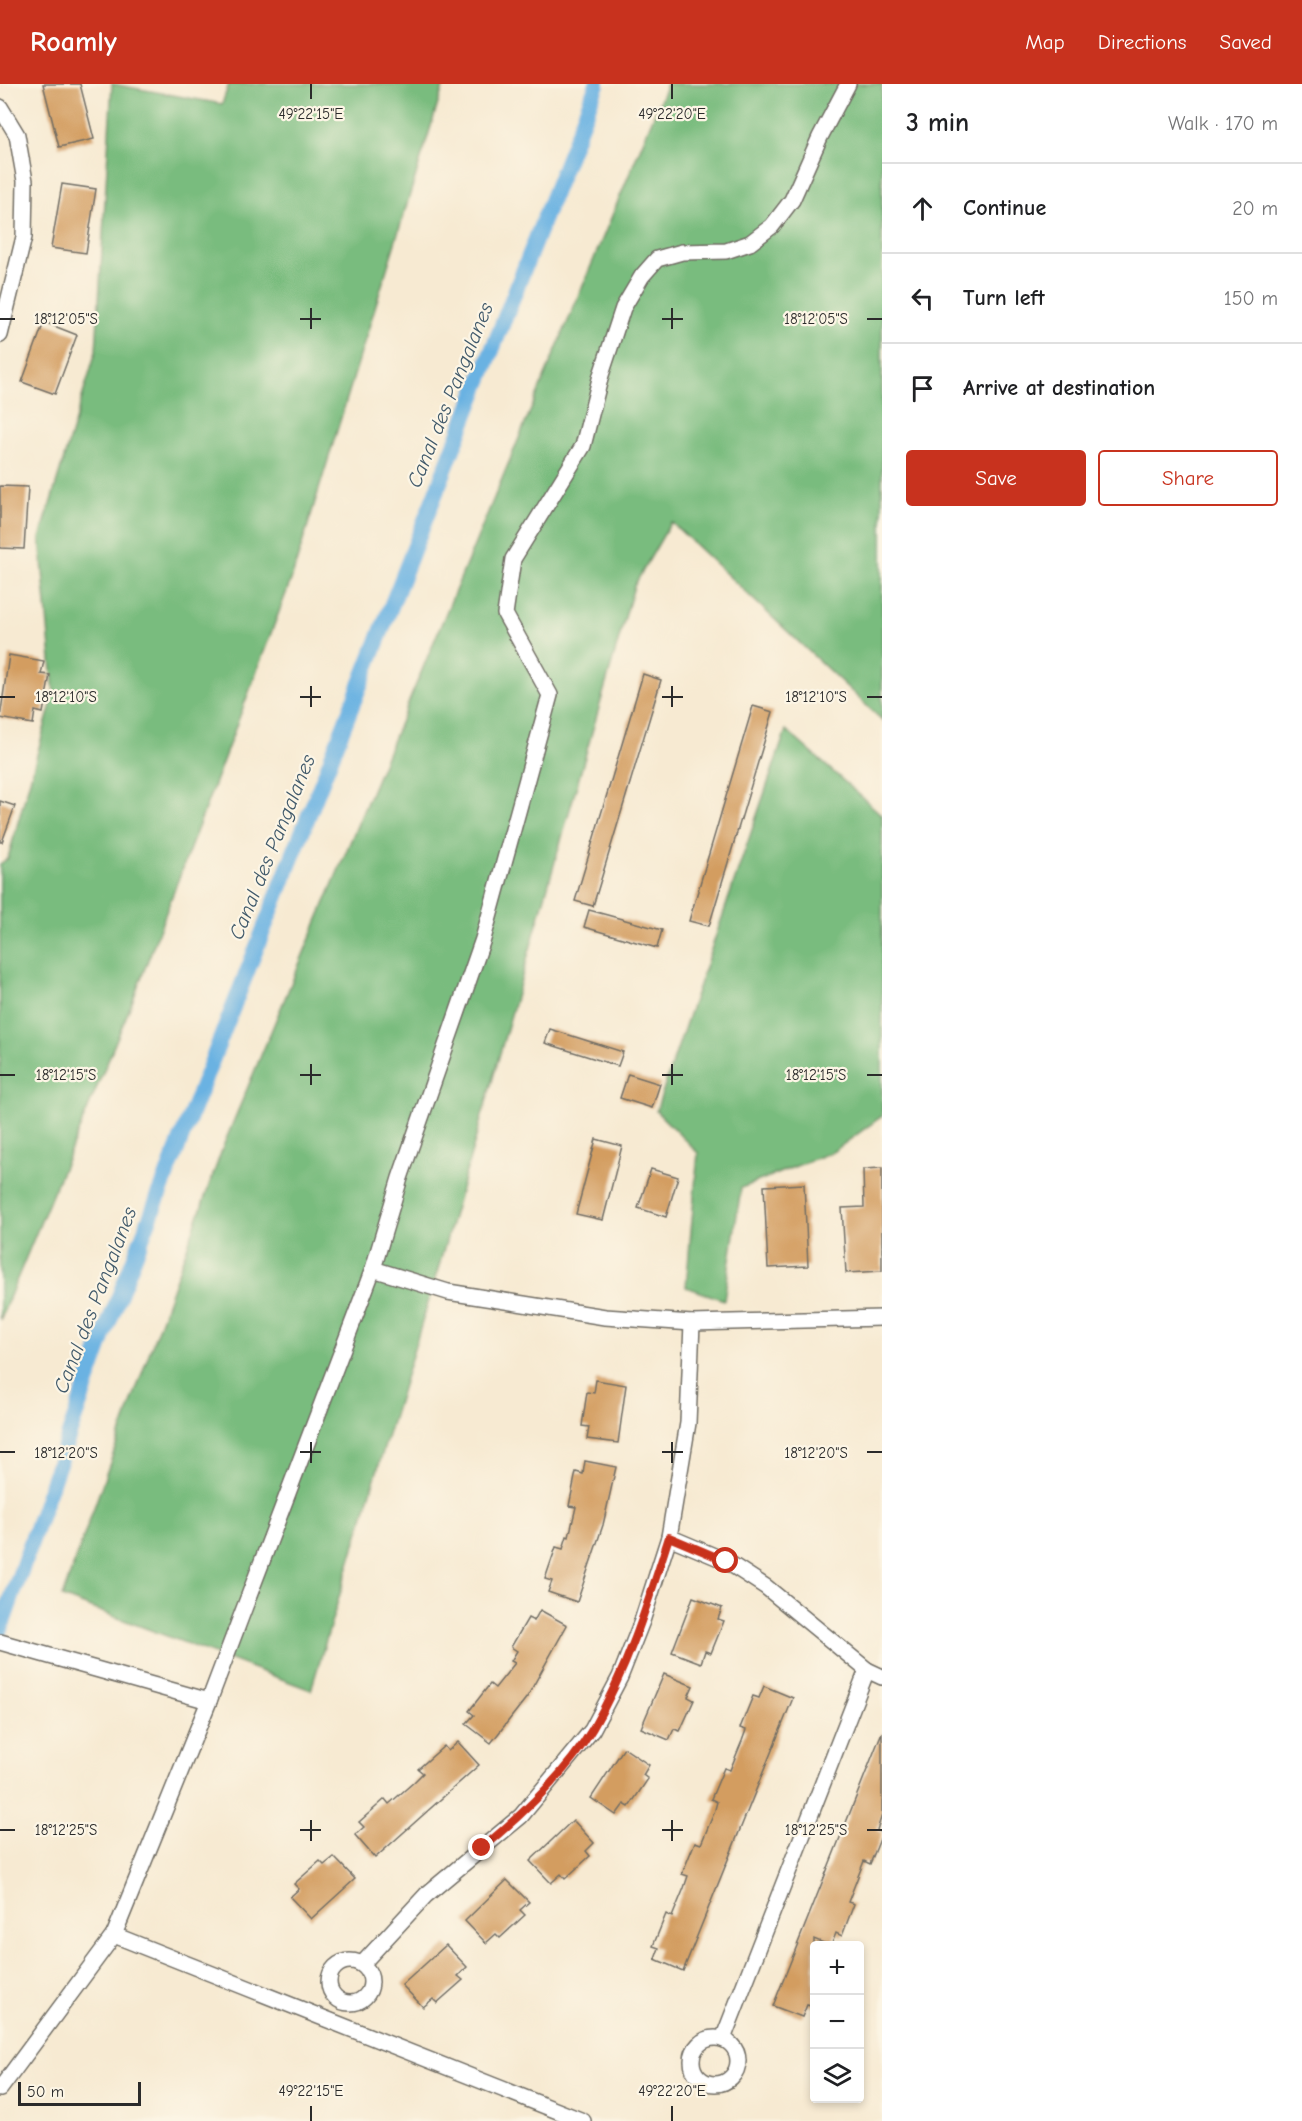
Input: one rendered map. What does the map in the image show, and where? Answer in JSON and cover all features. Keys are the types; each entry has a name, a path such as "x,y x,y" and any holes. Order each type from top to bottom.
{"street":[{"path":"0,2089 114,1935 209,1701 373,1269 400,1178 483,939 550,695 505,614 513,559 583,446 601,375 623,308 642,276 657,259 682,252 726,251 750,243 772,226 792,200 820,137 848,84"},
{"path":"0,106 17,135 25,181 24,237 0,334"},
{"path":"373,1269 448,1292 531,1308 605,1317 692,1323 882,1318"},
{"path":"362,1964 426,1895 521,1816 592,1730 621,1677 669,1537 688,1423 692,1323"},
{"path":"669,1537 726,1561 766,1587 867,1670 882,1677"},
{"path":"0,1642 209,1701"},
{"path":"723,2040 867,1670"},
{"path":"114,1935 583,2121"}],"green space":[{"path":"112,84 222,104 229,84 444,84 291,580 133,1000 0,1320 0,864 8,858 54,694 40,538 96,351"},
{"path":"667,84 882,84 882,720 671,522 634,586 439,1266 311,1690 62,1597 224,1144"},
{"path":"786,730 882,815 882,1116 834,1151 741,1188 724,1300 686,1287 698,1153 656,1111"}],"building":[{"path":"43,84 80,84 94,139 59,147"},
{"path":"62,184 96,189 86,253 51,248"},
{"path":"44,322 77,335 55,394 22,382"},
{"path":"0,486 28,487 24,549 0,548"},
{"path":"9,655 44,661 41,674 50,675 43,713 35,711 33,724 0,718"},
{"path":"643,674 661,680 593,906 575,901"},
{"path":"753,706 773,712 709,926 689,921"},
{"path":"0,801 15,806 2,842 0,842"},
{"path":"589,910 662,930 657,948 584,927"},
{"path":"550,1029 623,1052 618,1066 545,1043"},
{"path":"628,1074 660,1084 652,1108 620,1098"},
{"path":"596,1139 622,1146 603,1220 576,1214"},
{"path":"882,1168 882,1271 846,1273 842,1208 864,1207 863,1169"},
{"path":"651,1169 678,1177 666,1217 638,1208"},
{"path":"804,1184 808,1266 768,1268 764,1186"},
{"path":"596,1380 626,1385 618,1443 587,1439 589,1427 582,1426 587,1392 594,1393"},
{"path":"585,1461 616,1467 603,1525 577,1602 548,1592 552,1581 545,1579 556,1547 563,1549 567,1536 569,1537 576,1507 569,1506 576,1472 583,1474"},
{"path":"693,1597 722,1608 718,1619 724,1621 711,1653 705,1651 701,1663 672,1652"},
{"path":"540,1610 567,1625 527,1697 491,1743 466,1724 474,1715 469,1711 490,1684 495,1688 515,1663 511,1661 517,1651 511,1647 528,1618 534,1621"},
{"path":"664,1674 693,1686 688,1697 694,1700 680,1731 674,1729 669,1740 641,1728"},
{"path":"764,1686 793,1698 683,1971 655,1959 659,1948 653,1946 666,1914 672,1917 684,1888 688,1876 682,1874 695,1842 701,1844 714,1813 717,1802 711,1799 724,1768 730,1770 742,1741 746,1730 740,1728 753,1696 759,1698"},
{"path":"882,1732 882,1815 877,1830 882,1834 870,1864 864,1861 848,1902 854,1904 842,1936 836,1933 833,1941 814,1939 810,1941 810,2006 807,2005 802,2017 773,2006"},
{"path":"458,1742 479,1765 375,1858 355,1835 364,1827 359,1822 385,1799 389,1804 414,1782 423,1773 418,1769 444,1746 448,1751"},
{"path":"624,1748 649,1765 643,1775 648,1779 629,1807 624,1804 616,1815 591,1798"},
{"path":"573,1820 594,1843 586,1851 590,1856 565,1879 561,1874 551,1883 530,1861"},
{"path":"334,1857 355,1879 311,1919 290,1897 299,1889 294,1884 320,1861 324,1865"},
{"path":"507,1880 529,1902 520,1910 525,1915 500,1938 496,1934 486,1943 465,1921"},
{"path":"446,1945 467,1967 458,1976 463,1980 437,2003 433,1999 423,2007 402,1985"}],"waterway":[{"name":"Canal des Pangalanes","path":"0,1631 105,1332 597,84"}],"route":[{"path":"482,1848 521,1816 592,1730 621,1677 669,1537 726,1561"}]}
